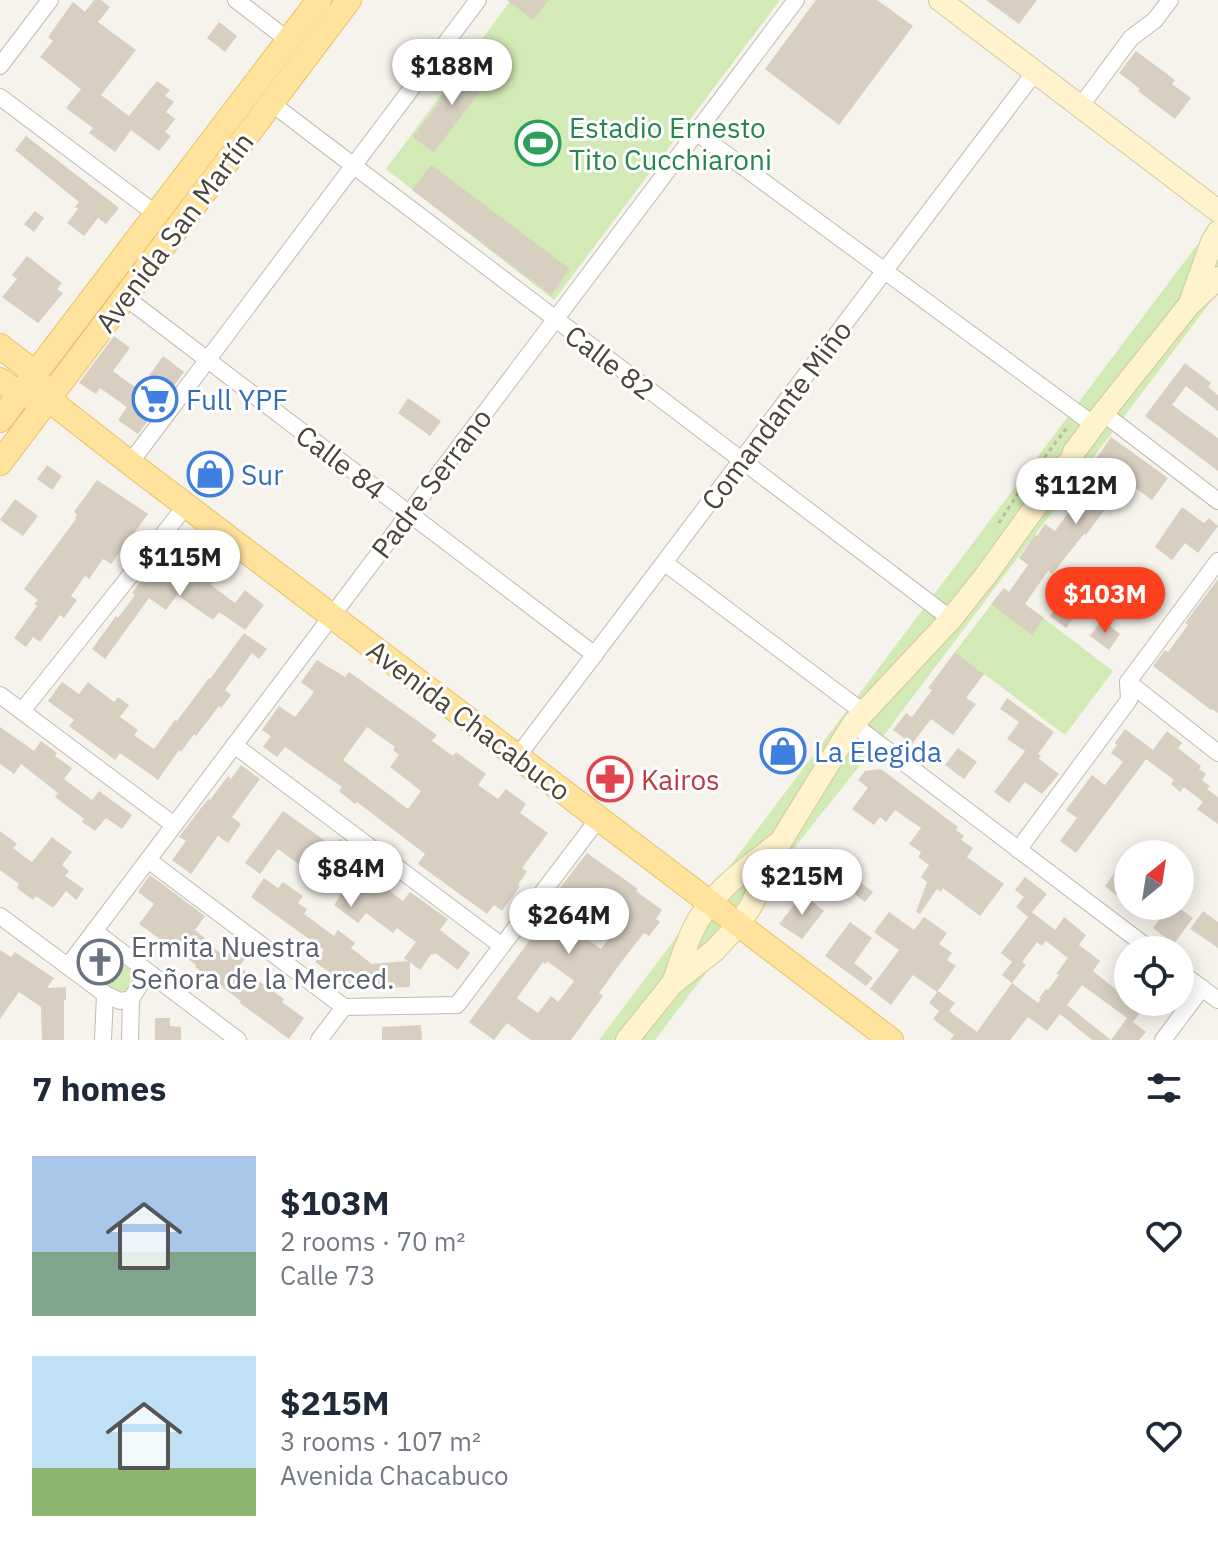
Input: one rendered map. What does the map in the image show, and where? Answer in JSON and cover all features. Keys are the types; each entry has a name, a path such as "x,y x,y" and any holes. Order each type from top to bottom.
{"main road":[{"name":"Avenida San Martín","path":"0,420 9,387 35,373 319,0"},
{"name":"Avenida San Martín","path":"0,463 349,0"},
{"path":"940,0 1218,211"},
{"path":"1189,305 1218,232"},
{"path":"627,1040 672,984 715,950 738,925 751,906 781,841 858,718 951,619 1099,419 1189,305 1218,278"},
{"name":"Avenida Chacabuco","path":"0,346 35,373 48,399"},
{"name":"Avenida Chacabuco","path":"9,387 48,399 185,507 891,1040"},
{"path":"672,984 693,929 711,903 727,883 781,841"}],"street":[{"path":"0,66 50,0"},
{"path":"236,0 288,40"},
{"path":"130,463 478,0"},
{"name":"Padre Serrano","path":"68,966 796,0"},
{"path":"1080,107 1131,38 1155,20 1170,0"},
{"name":"Comandante Miño","path":"517,757 1035,72"},
{"path":"0,97 156,214"},
{"name":"Calle 82","path":"271,103 951,619"},
{"path":"696,132 885,271 1218,501"},
{"name":"Calle 84","path":"125,297 595,655"},
{"path":"22,711 185,507"},
{"path":"1018,850 1129,700 1128,682 1218,561"},
{"path":"665,563 1018,850 1132,936"},
{"path":"1128,682 1218,753"},
{"path":"0,695 174,825"},
{"path":"234,745 502,946"},
{"path":"148,860 344,1007 457,1005 599,818"},
{"path":"0,916 68,966 119,998 130,1040"},
{"path":"94,931 238,1040"},
{"path":"103,1040 119,998 148,972"},
{"path":"1194,982 1218,1000"},
{"path":"1163,1040 1202,988"},
{"path":"319,1040 344,1007"}],"green space":[{"name":"Estadio Ernesto Tito Cucchiaroni","path":"511,0 780,0 554,300 386,169"},
{"path":"1218,217 1218,292 878,743 778,868 741,927 655,1040 599,1040"},
{"path":"1004,588 1113,671 1065,735 955,652"},
{"path":"95,944 130,970 131,989 115,994 76,963 81,950"}],"building":[{"path":"94,0 101,0 110,7 98,22 136,50 101,95 129,116 157,81 170,90 165,96 174,102 166,112 175,119 165,132 171,136 159,151 131,130 115,152 89,133 93,128 66,108 81,89 40,57 53,41 48,37 73,2 85,12"},
{"path":"507,0 549,0 533,20"},
{"path":"816,0 877,0 913,26 839,125 765,69"},
{"path":"986,0 1037,0 1019,24"},
{"path":"219,22 237,36 225,52 207,38"},
{"path":"1136,51 1175,80 1172,84 1191,98 1175,119 1119,73"},
{"path":"470,61 491,77 434,152 413,137"},
{"path":"26,136 119,208 106,224 98,218 84,236 67,223 78,209 75,207 79,202 15,150"},
{"path":"431,165 570,269 551,295 412,190"},
{"path":"35,211 44,218 34,232 24,224"},
{"path":"27,256 62,283 57,289 63,293 38,323 2,297 17,279 12,275"},
{"path":"114,336 130,348 113,371 139,390 163,356 184,372 138,434 118,420 127,407 100,388 96,394 79,383"},
{"path":"1185,363 1211,383 1208,387 1218,395 1218,411 1186,386 1172,405 1218,438 1218,471 1145,416"},
{"path":"408,398 441,421 430,436 398,413"},
{"path":"1111,437 1168,478 1152,500 1126,481 1086,535 1052,574 1048,571 1025,604 1044,618 1032,635 991,604 1004,588 1009,592 1028,565 1019,558 1035,535 1045,524 1055,531 1090,483 1083,478"},
{"path":"47,465 62,476 52,490 37,479"},
{"path":"97,480 148,514 111,564 103,559 89,579 85,576 71,596 77,600 64,618 60,615 40,642 33,637 26,647 14,638 38,600 24,589 76,519 74,512"},
{"path":"15,499 38,516 23,536 0,520"},
{"path":"1182,507 1204,523 1209,518 1218,526 1198,553 1185,543 1172,560 1155,547"},
{"path":"177,541 186,548 178,560 201,576 210,564 221,572 211,585 235,603 245,590 264,605 245,630 219,612 213,620 177,595 166,610 149,598 105,659 92,649 135,595 132,593 151,567 155,570"},
{"path":"1085,571 1118,597 1108,611 1089,596 1066,628 1050,616"},
{"path":"1218,579 1218,713 1153,666 1165,650 1168,652"},
{"path":"1102,620 1120,634 1109,650 1090,636"},
{"path":"244,633 267,649 259,659 252,653 225,690 231,695 181,752 179,750 158,780 120,753 115,760 69,726 74,720 48,701 62,682 79,694 88,682 114,702 118,697 129,705 120,717 138,730 134,735 154,749"},
{"path":"955,652 984,674 966,698 976,704 953,735 931,719 912,744 893,730 906,713 912,717 932,690 928,688"},
{"path":"317,660 345,677 349,672 437,735 432,741 453,756 456,752 486,774 478,785 498,799 506,789 526,804 520,813 548,833 522,868 527,871 502,911 494,905 487,914 418,864 425,854 357,802 355,804 339,791 342,787 285,747 277,757 263,747 271,736 262,730 279,706 295,717 314,692 301,682","holes":["367,727 395,747 393,750 399,755 390,767 421,791 408,809 343,760"]},
{"path":"1007,698 1054,732 1038,754 1041,756 1039,759 1059,774 1042,794 1025,782 1009,803 994,792 1025,751 1007,739 1019,722 1000,709"},
{"path":"0,727 34,751 41,741 72,768 64,779 92,800 99,791 132,815 122,829 106,818 95,831 55,797 58,793 21,764 14,774 0,764"},
{"path":"1125,729 1153,750 1076,853 1060,841 1077,818 1066,810 1092,775 1105,785 1123,762 1111,753"},
{"path":"1167,731 1182,743 1178,748 1201,766 1199,769 1206,774 1202,780 1210,786 1207,789 1218,797 1218,824 1197,809 1203,802 1184,787 1180,792 1171,784 1174,780 1146,759"},
{"path":"958,748 977,762 964,779 945,765"},
{"path":"241,765 260,779 232,817 241,824 228,843 218,836 191,874 172,860 186,841 179,837 208,799 228,776 231,779"},
{"path":"881,769 958,827 956,830 964,836 961,840 973,848 967,857 1004,884 980,916 943,888 941,892 937,889 920,914 916,912 927,882 921,877 929,865 918,857 921,852 909,844 921,828 895,810 886,822 880,817 874,825 852,809 868,788 858,780 865,771"},
{"path":"283,811 334,847 340,839 351,847 376,867 370,876 403,901 410,892 448,919 440,930 470,953 458,970 432,953 420,970 410,962 410,987 353,989 315,962 324,950 251,897 264,878 278,888 283,882 303,896 298,903 307,909 304,914 334,936 338,930 355,943 351,948 372,964 408,961 404,958 416,942 397,928 393,933 366,913 358,923 334,905 349,883 328,868 324,874 305,860 301,866 278,849 260,874 245,863"},
{"path":"0,831 17,844 13,848 32,862 52,837 72,852 62,865 69,871 65,876 84,889 76,900 66,891 53,908 36,896 33,900 17,888 19,884 0,870"},
{"path":"587,853 662,910 656,919 660,922 649,936 644,933 622,961 599,993 603,996 571,1040 531,1040 507,1023 494,1040 469,1022 538,929 532,924","holes":["595,887 629,911 601,949 570,927 574,921 571,919","547,961 574,981 558,1002 551,996 538,1013 517,998 543,962 546,964"]},
{"path":"1114,873 1114,893 1105,886"},
{"path":"150,875 205,916 195,930 206,939 204,941 226,957 234,946 247,955 239,967 284,999 282,1002 304,1018 289,1039 139,924 154,904 138,892"},
{"path":"851,875 873,892 865,902 843,885"},
{"path":"1025,877 1047,894 1032,912 1055,930 1064,917 1086,935 1079,945 1100,961 1093,971 1114,988 1114,1008 1082,985 1067,1005 1111,1040 1092,1040 1060,1014 1047,1031 1028,1017 1010,1040 950,1040 954,1035 933,1019 939,1011 929,1003 938,991 955,1003 949,1011 977,1032 1012,983 1002,975 1012,962 1001,953 1028,917 1016,907 1024,897 1015,890","holes":["1046,941 1068,958 1038,1003 1012,983 1026,965 1022,962 1037,942 1042,946"]},
{"path":"803,894 824,911 802,939 779,924"},
{"path":"1203,911 1218,922 1218,948 1190,929"},
{"path":"889,912 914,930 924,917 947,933 939,944 952,953 947,960 956,966 937,992 913,975 891,1005 870,989 899,950 874,932"},
{"path":"1159,920 1192,920 1180,936 1164,936 1153,928"},
{"path":"850,922 872,938 854,963 873,978 866,986 825,956"},
{"path":"0,950 11,957 15,952 54,978 47,988 66,987 64,1040 42,1040 41,1007 19,992 0,1019"},
{"path":"1124,1016 1138,1016 1133,1022 1146,1032 1139,1040 1111,1040 1127,1018"},
{"path":"155,1018 170,1018 170,1026 181,1027 181,1040 155,1040"},
{"path":"421,1025 422,1040 382,1040 382,1027"}],"place":[{"name":"Estadio Ernesto Tito Cucchiaroni","path":"538,143"},
{"name":"Full YPF","path":"155,399"},
{"name":"Sur","path":"210,474"},
{"name":"La Elegida","path":"783,751"},
{"name":"Kairos","path":"610,779"},
{"name":"Ermita Nuestra Señora de la Merced.","path":"100,962"}]}
